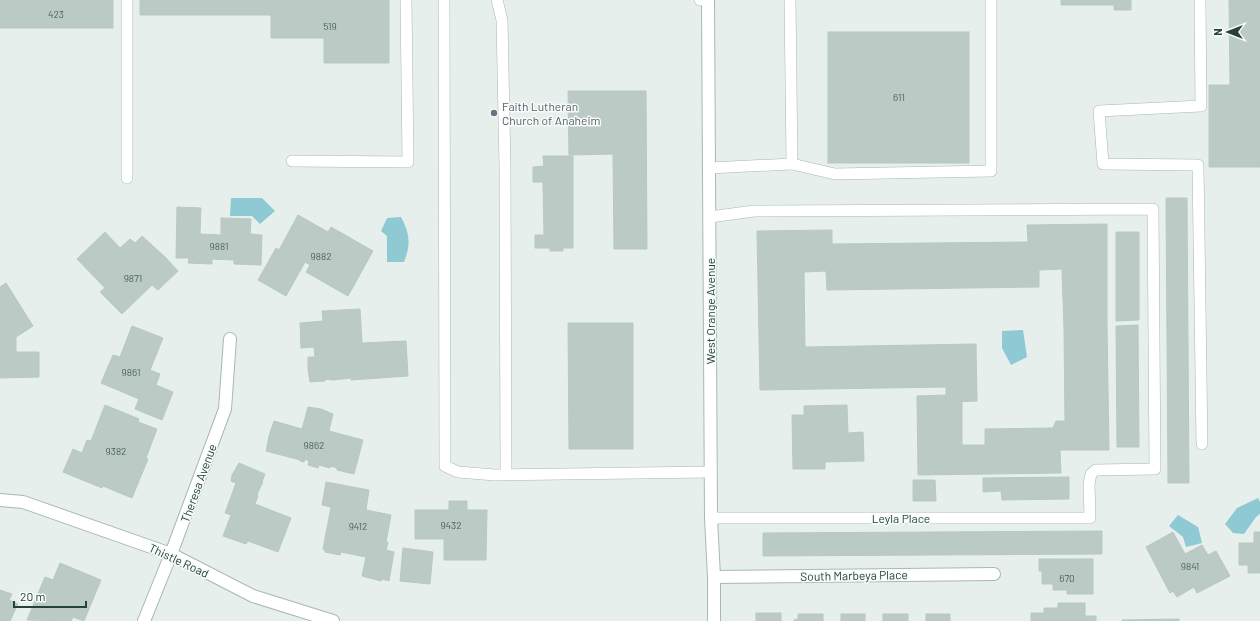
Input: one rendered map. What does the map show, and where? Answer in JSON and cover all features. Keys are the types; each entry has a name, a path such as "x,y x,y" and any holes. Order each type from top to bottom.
{"street":[{"name":"West Orange Avenue","path":"708,0 711,518 714,577 714,621"},
{"name":"Theresa Avenue","path":"144,621 172,554 226,409 230,339"},
{"name":"Thistle Road","path":"0,500 23,502 172,554 253,596 334,621"},
{"name":"South Marbeya Place","path":"714,577 994,574"}],"lane":[{"path":"127,0 127,178"},
{"path":"292,161 408,162 406,0"},
{"path":"444,0 445,466 458,472 506,474 711,472"},
{"path":"497,0 502,20 505,167 506,474"},
{"path":"700,0 708,0"},
{"path":"790,0 792,164"},
{"path":"709,168 792,164 835,174 991,171 991,0"},
{"path":"1200,0 1201,106 1099,111 1103,164 1198,165 1202,444"},
{"name":"Leyla Place","path":"710,216 754,211 1153,209 1155,469 1096,470 1090,474 1090,518 711,518"}],"water":[{"path":"231,198 262,198 275,211 260,224 252,216 230,216"},
{"path":"401,217 408,234 408,250 404,262 387,262 387,236 381,231 387,218"},
{"path":"1023,330 1027,357 1011,365 1002,348 1002,331"},
{"path":"1258,498 1260,502 1260,514 1256,517 1244,534 1233,533 1225,524 1237,508"},
{"path":"1178,515 1198,527 1202,543 1186,547 1183,537 1169,526"}],"building":[{"path":"0,0 113,0 113,28 0,28"},
{"path":"140,0 389,0 389,63 324,63 324,38 271,38 271,15 140,15"},
{"path":"1061,0 1131,0 1131,10 1114,10 1114,5 1061,5"},
{"path":"1229,0 1260,0 1260,167 1209,167 1209,85 1230,85"},
{"path":"828,32 969,32 969,163 828,163"},
{"path":"568,91 646,91 647,249 614,249 613,154 569,155"},
{"path":"543,156 573,156 573,248 563,248 563,251 550,251 550,248 535,248 535,235 544,235 543,182 533,182 533,167 544,166"},
{"path":"1166,198 1187,198 1189,483 1168,483"},
{"path":"177,207 201,208 200,234 221,235 221,218 251,219 250,234 262,235 261,265 234,264 234,260 212,259 212,264 188,263 189,258 176,258"},
{"path":"298,215 328,232 331,227 373,251 348,296 306,272 310,265 305,262 286,296 258,280 276,248 279,250"},
{"path":"1107,224 1107,324 1091,324 1091,330 1064,330 1062,269 1039,270 1039,287 827,290 826,271 804,272 805,347 976,344 977,401 946,402 946,387 760,390 757,231 832,230 832,244 1028,242 1027,225"},
{"path":"105,232 120,248 130,239 135,243 142,236 178,271 158,290 152,285 122,314 100,292 105,288 77,259"},
{"path":"1116,232 1139,232 1139,320 1116,321"},
{"path":"6,283 33,326 16,337 16,352 39,352 39,377 0,378 0,287"},
{"path":"360,309 362,343 406,341 408,376 351,380 351,378 333,380 325,379 325,381 310,382 308,357 315,357 314,347 301,348 300,323 323,321 322,311"},
{"path":"568,323 633,323 633,449 569,449"},
{"path":"1091,324 1107,324 1109,450 1060,450 1061,473 918,475 917,396 946,395 946,402 962,402 962,445 985,445 985,429 1053,428 1056,421 1065,421 1064,330 1091,330"},
{"path":"1138,325 1139,447 1117,447 1116,326"},
{"path":"132,326 163,338 150,370 160,374 156,385 173,392 162,420 135,409 139,399 101,383 113,355 120,357"},
{"path":"105,405 139,419 138,422 157,429 146,458 148,459 132,498 103,486 102,488 63,472 73,449 82,453 87,440 91,441"},
{"path":"847,405 848,433 863,432 864,461 825,462 825,469 793,469 792,415 804,415 804,406"},
{"path":"308,407 321,409 333,414 329,431 363,440 354,474 337,470 337,468 331,466 330,468 319,465 318,468 308,465 309,461 305,459 304,462 266,451 274,421 302,429"},
{"path":"239,463 265,474 255,504 291,518 278,552 248,541 246,544 223,536 231,515 225,513 236,483 231,481 232,475"},
{"path":"1069,477 1069,499 1002,500 1001,491 983,492 983,478"},
{"path":"913,480 935,480 936,501 913,501"},
{"path":"326,482 369,490 366,510 391,515 386,542 388,542 386,550 394,552 389,581 382,579 381,581 362,576 366,557 341,552 340,555 325,552 323,549 331,507 322,505"},
{"path":"449,501 467,501 467,510 487,510 486,560 444,560 444,539 415,539 415,510 449,510"},
{"path":"1102,531 1102,554 763,556 763,533"},
{"path":"1173,532 1185,554 1202,545 1208,555 1216,551 1230,576 1197,593 1194,587 1177,597 1173,591 1170,593 1146,547"},
{"path":"1254,532 1260,532 1260,573 1248,573 1248,565 1239,565 1239,543 1254,543"},
{"path":"403,548 433,552 430,584 400,581"},
{"path":"1039,559 1093,559 1093,594 1067,594 1067,590 1053,590 1053,584 1042,584 1042,571 1039,571"},
{"path":"60,563 101,580 84,621 73,617 71,621 27,620 45,577 53,580"},
{"path":"0,590 12,594 9,600 18,604 10,621 0,621"},
{"path":"1058,603 1085,603 1085,616 1096,616 1096,621 1031,621 1031,613 1044,613 1044,608 1058,608"},
{"path":"756,613 781,613 781,621 756,621"},
{"path":"798,614 823,614 823,621 794,621 798,619"},
{"path":"841,614 865,614 865,621 841,621"},
{"path":"883,614 908,614 908,621 883,621"},
{"path":"926,614 950,614 950,621 926,621"},
{"path":"1179,619 1179,621 1122,621 1122,620"}],"place":[{"name":"Faith Lutheran Church of Anaheim","path":"494,113"}]}
